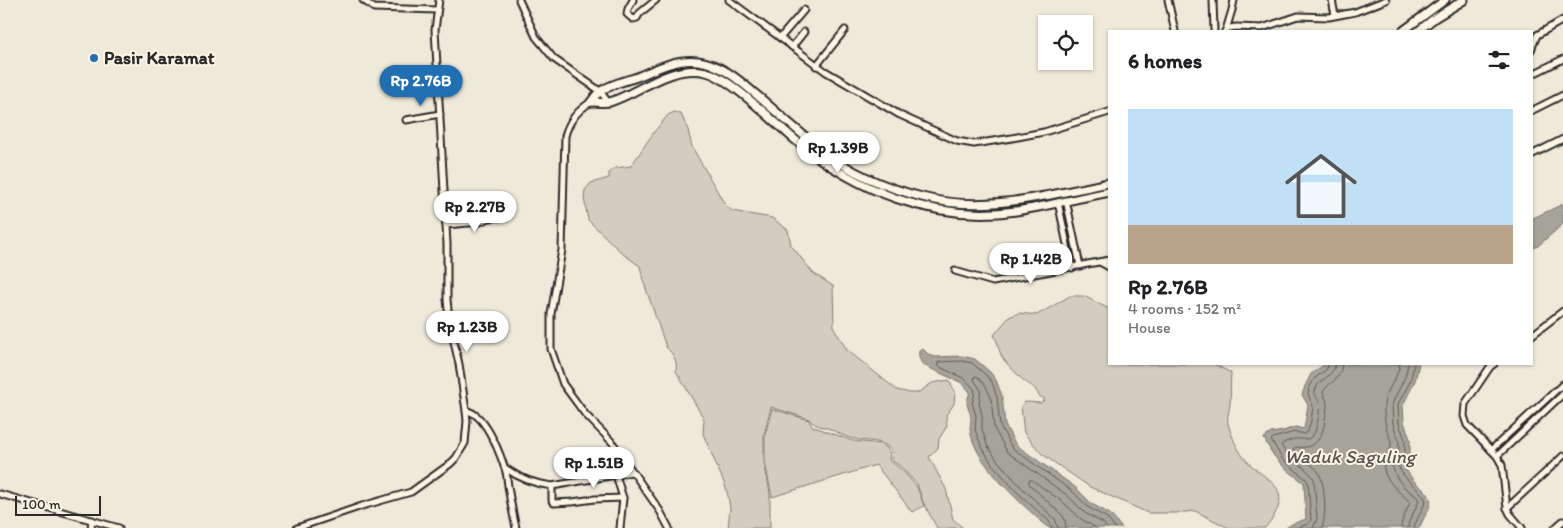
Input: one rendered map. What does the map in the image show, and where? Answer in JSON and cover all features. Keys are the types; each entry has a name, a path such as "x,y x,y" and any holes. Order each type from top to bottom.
{"main road":[{"path":"1404,30 1446,0"},
{"path":"1419,30 1464,0"},
{"path":"591,102 600,91 668,64 698,61 713,64 732,75 835,160 872,180 915,196 944,202 987,205 1007,203 1108,183"},
{"path":"591,102 608,102 677,72 707,72 735,88 798,142 838,172 864,186 916,205 936,210 988,214 1016,211 1108,192"},
{"path":"798,142 805,136"}],"street":[{"path":"363,0 374,8 436,10"},
{"path":"297,528 362,506 404,495 450,464 465,443 466,411 459,364 449,320 447,291 446,225 435,30 436,10 439,0"},
{"path":"519,0 536,37 554,59 600,91 608,102"},
{"path":"633,0 627,14 633,19 637,18 640,13 656,0"},
{"path":"728,0 816,66 900,115 948,138 964,143 984,143 1044,132 1108,112"},
{"path":"1168,0 1175,30"},
{"path":"1213,0 1214,30"},
{"path":"1226,30 1234,0"},
{"path":"1332,0 1335,15"},
{"path":"1228,30 1236,27 1262,28 1298,16 1325,18 1355,12 1386,0"},
{"path":"780,38 804,10"},
{"path":"1533,44 1536,35 1563,20"},
{"path":"816,66 845,30"},
{"path":"792,47 804,32"},
{"path":"1533,73 1563,59"},
{"path":"1533,110 1563,95"},
{"path":"591,102 583,107 567,126 562,250 551,314 551,350 563,384 585,414 612,442 660,511 669,528"},
{"path":"406,120 440,114"},
{"path":"1533,154 1563,139"},
{"path":"1062,201 1080,266"},
{"path":"1062,201 1072,268"},
{"path":"446,225 480,222 489,218 500,217"},
{"path":"955,271 993,282 1108,260"},
{"path":"1099,262 1108,266"},
{"path":"1533,334 1563,311"},
{"path":"1493,365 1465,404 1464,416 1467,425 1497,456 1503,471 1507,508 1522,528"},
{"path":"1491,450 1563,384"},
{"path":"1497,456 1563,394"},
{"path":"466,411 471,411 483,422 489,431 505,468 516,528"},
{"path":"1507,508 1563,456"},
{"path":"505,468 528,481 552,486 632,472"},
{"path":"616,475 623,498 620,528"},
{"path":"552,486 552,501 555,503 623,498"},
{"path":"0,494 119,528"},
{"path":"91,528 92,520"},
{"path":"1555,528 1563,521"}],"shaded area":[{"path":"674,112 681,114 688,130 692,147 724,203 732,211 772,218 788,230 791,245 813,273 833,286 834,328 847,350 897,390 918,393 932,383 949,380 955,392 954,404 946,415 947,426 939,439 938,448 929,457 946,489 953,519 963,528 937,528 923,502 917,484 900,466 891,460 893,453 885,445 848,437 816,424 809,419 771,407 764,434 764,462 770,493 770,528 728,528 730,508 728,496 703,434 704,419 676,371 676,361 666,347 640,266 623,254 588,220 584,198 585,190 591,183 609,178 609,173 615,168 631,166 654,132 668,115"},
{"path":"1070,296 1084,296 1108,308 1108,365 1216,365 1231,373 1228,421 1234,440 1248,462 1274,484 1279,492 1280,501 1276,513 1265,528 1229,528 1195,511 1148,513 1090,487 1042,454 1024,433 1021,407 1025,402 1041,403 1045,399 1039,396 1034,388 1023,380 1004,360 994,335 1009,317 1019,313 1037,315"},
{"path":"772,409 809,420 812,426 853,441 881,444 890,453 889,460 903,471 917,487 924,506 912,512 876,465 772,497 765,462 765,435"}],"water":[{"path":"1563,204 1563,224 1533,248 1533,218"},
{"path":"923,349 935,357 962,356 975,359 990,372 996,380 1002,396 1005,425 1016,445 1075,487 1092,504 1110,514 1122,528 1049,528 1014,496 980,456 973,442 970,429 971,416 967,403 970,392 962,383 923,365 919,351"},
{"name":"Waduk Saguling","path":"1324,365 1419,365 1415,381 1403,405 1404,422 1410,439 1410,454 1403,465 1413,480 1428,494 1431,501 1419,528 1286,528 1306,519 1304,483 1276,459 1264,438 1271,433 1295,427 1304,429 1308,405 1302,395 1311,374"}],"place":[{"name":"Pasir Karamat","path":"94,58"}]}
